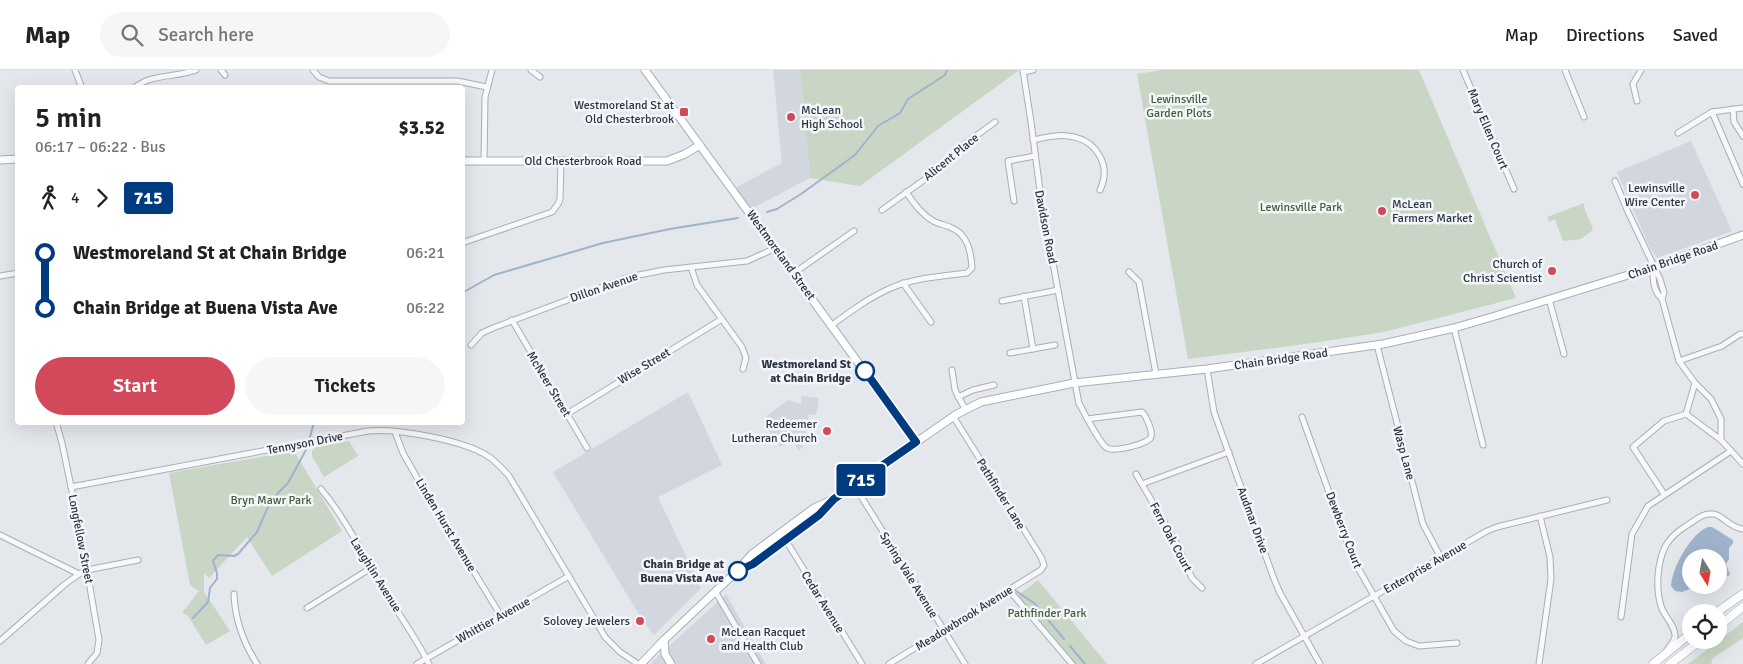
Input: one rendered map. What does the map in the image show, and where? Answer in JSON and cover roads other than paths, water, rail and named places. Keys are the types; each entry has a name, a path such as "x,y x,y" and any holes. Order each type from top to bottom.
{"main road":[{"name":"Westmoreland Street","path":"645,70 916,442"},
{"name":"Old Chesterbrook Road","path":"465,160 667,161 686,154 700,145"},
{"path":"0,160 15,159"},
{"name":"Chain Bridge Road","path":"640,664 738,571 748,557 777,534 814,508 834,499 964,409 991,400 1074,383 1207,369 1377,345 1454,328 1654,267 1743,235"},
{"name":"Chain Bridge Road","path":"738,571 753,564 819,515 834,499"},
{"path":"1727,604 1743,590"},
{"path":"1727,605 1743,594"},
{"path":"1727,620 1743,608"},
{"path":"664,640 665,654 671,664"},
{"path":"1653,664 1682,640"},
{"path":"1670,664 1689,649"}],"street":[{"path":"75,70 81,85"},
{"path":"139,85 152,77 180,75 196,70"},
{"path":"221,70 225,75"},
{"path":"313,70 319,77 329,81 457,82 487,87"},
{"path":"484,161 485,96 492,70"},
{"path":"530,70 540,77"},
{"path":"1023,71 1033,70"},
{"name":"Mary Ellen Court","path":"1463,70 1514,188"},
{"path":"1565,70 1584,116"},
{"path":"1637,102 1633,84 1641,70"},
{"name":"Davidson Road","path":"1023,71 1041,198 1079,404 1103,445 1108,449 1114,450 1130,447 1148,441 1151,438 1151,433 1142,412 1088,419"},
{"path":"1678,133 1712,112 1743,108"},
{"path":"1733,109 1734,122 1743,136"},
{"path":"1712,112 1743,184"},
{"name":"Alicent Place","path":"882,210 942,167 962,147 995,122"},
{"path":"1033,140 1066,135 1088,143 1099,154 1102,162 1104,178 1100,190"},
{"path":"1014,201 1008,161 1035,156"},
{"path":"465,242 552,212 560,199 561,161"},
{"path":"1615,181 1654,267 1652,279 1657,295 1662,299 1679,361 1695,383 1710,398 1721,419 1722,440"},
{"path":"832,325 869,299 903,284 967,272 972,268 970,253 963,236 952,228 927,217 920,211 906,192"},
{"path":"794,273 854,231"},
{"name":"Dillon Avenue","path":"471,345 482,333 622,279 664,270 747,261 776,248"},
{"path":"691,267 697,285 745,353 746,358 743,369"},
{"path":"1129,272 1139,282 1156,374"},
{"path":"0,276 15,274"},
{"path":"903,284 931,322"},
{"path":"1002,301 1058,290"},
{"path":"1024,296 1033,349"},
{"path":"1549,299 1564,354"},
{"name":"Wise Street","path":"567,414 722,319"},
{"name":"McNeer Street","path":"512,320 587,448"},
{"path":"1454,328 1483,445"},
{"path":"1679,361 1722,346 1743,334"},
{"path":"1010,353 1055,345"},
{"name":"Wasp Lane","path":"1377,345 1423,524 1441,558"},
{"name":"Audmar Drive","path":"1207,369 1214,412 1280,593 1320,664"},
{"path":"952,370 955,390 964,409"},
{"path":"1686,414 1695,383"},
{"path":"958,397 972,390 994,385"},
{"path":"1686,414 1722,440 1743,464"},
{"path":"1664,494 1633,447 1664,421 1686,414"},
{"name":"Pathfinder Lane","path":"953,416 1041,557 1044,565 1039,572"},
{"name":"Dewberry Court","path":"1302,417 1353,559 1394,631 1406,641 1420,646 1457,643"},
{"name":"Longfellow Street","path":"57,425 71,488 99,640 95,656 88,664"},
{"name":"Tennyson Drive","path":"71,488 368,431 395,432 459,444 483,453 497,463 513,481 608,640 620,652 640,664"},
{"name":"Linden Hurst Avenue","path":"395,432 403,453 501,616"},
{"path":"1621,617 1632,534 1648,506 1731,451"},
{"path":"1142,484 1229,452"},
{"name":"Fern Oak Court","path":"1136,474 1177,544 1192,578 1202,588"},
{"name":"Spring Vale Avenue","path":"854,485 965,664"},
{"name":"Laughlin Avenue","path":"321,489 338,513 427,661"},
{"name":"Enterprise Avenue","path":"1256,664 1487,531 1607,500"},
{"path":"1663,656 1674,640 1675,635 1663,610 1658,589 1660,565 1666,545 1676,532 1708,514 1714,514 1733,527 1743,529"},
{"path":"1539,664 1552,573 1540,516"},
{"path":"0,535 79,574"},
{"name":"Cedar Avenue","path":"785,539 862,664"},
{"path":"0,642 79,574 87,570 138,560"},
{"path":"307,608 371,568"},
{"name":"Meadowbrook Avenue","path":"889,664 1039,572"},
{"name":"Whittier Avenue","path":"417,664 427,661 450,643 477,630 569,576"},
{"path":"1009,590 1072,664"},
{"path":"715,592 758,664"},
{"path":"234,594 234,609 242,638 257,664"}],"water":[{"path":"1712,527 1733,540 1729,548 1728,561 1728,549 1686,549 1695,536"},
{"path":"1682,556 1682,592 1675,591 1671,586"}],"waterway":[{"path":"767,212 777,209 801,194 855,155 878,126 900,113 908,99 945,75 947,70"},
{"path":"465,291 494,275 603,243 670,229 738,218"},
{"path":"193,618 208,602 210,588 217,579 213,561 218,555 234,556 238,554 257,532 267,509 288,483 307,448 313,425"},
{"path":"1016,591 1034,603 1064,639"},
{"path":"1070,646 1085,664"}],"place":[{"name":"Westmoreland St at Old Chesterbrook","path":"684,112"},
{"name":"McLean High School","path":"791,117"},
{"name":"Lewinsville Wire Center","path":"1695,195"},
{"name":"McLean Farmers Market","path":"1382,211"},
{"name":"Church of Christ Scientist","path":"1552,271"},
{"name":"Westmoreland St at Chain Bridge","path":"865,371"},
{"name":"Redeemer Lutheran Church","path":"827,431"},
{"name":"Chain Bridge at Buena Vista Ave","path":"738,571"},
{"name":"Solovey Jewelers","path":"640,621"},
{"name":"McLean Racquet and Health Club","path":"711,639"}],"park label":[{"name":"Lewinsville Garden Plots","path":"1179,106"},
{"name":"Lewinsville Park","path":"1301,207"},
{"name":"Bryn Mawr Park","path":"271,500"},
{"name":"Pathfinder Park","path":"1047,613"}]}
